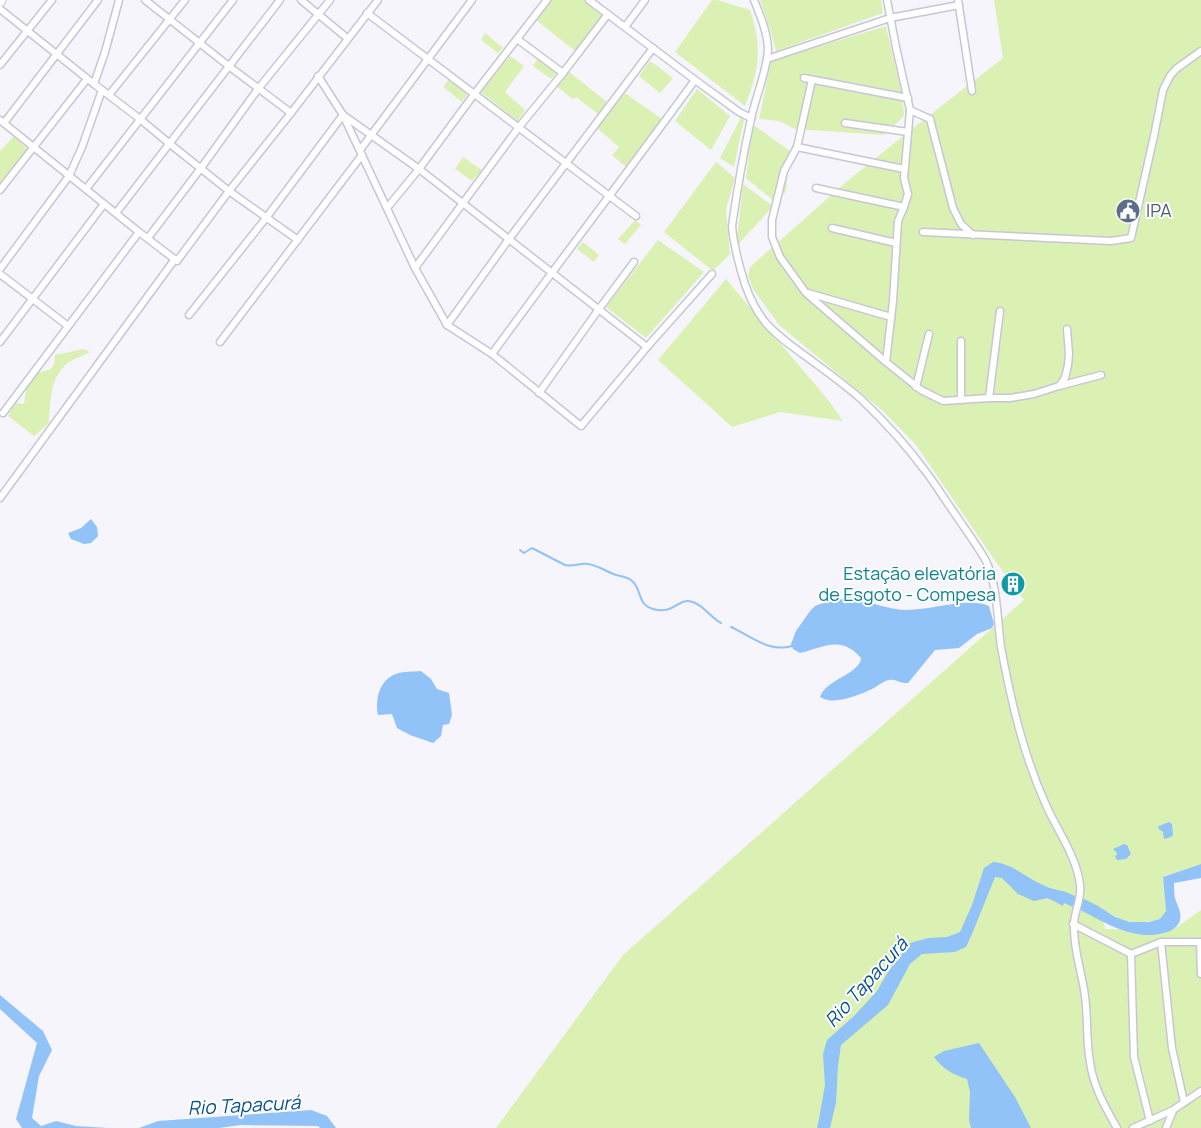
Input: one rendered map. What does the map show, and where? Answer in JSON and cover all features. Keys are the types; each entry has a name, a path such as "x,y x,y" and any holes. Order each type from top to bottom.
{"street":[{"path":"0,65 52,0"},
{"path":"98,0 2,121 116,214 176,260"},
{"path":"94,84 119,0"},
{"path":"145,0 291,113"},
{"path":"109,95 185,0"},
{"path":"86,189 232,0"},
{"path":"116,214 280,0"},
{"path":"301,0 348,38"},
{"path":"148,238 258,89 330,0"},
{"path":"0,498 176,260 378,0"},
{"path":"220,342 298,240 361,152 371,134 472,0"},
{"path":"387,208 419,169 547,0"},
{"path":"589,0 695,80 739,112 751,118"},
{"path":"624,27 645,0"},
{"path":"754,0 766,35 767,59 751,118 732,226 733,240 746,288 755,308 774,332 860,398 909,450 926,471 989,568 1003,658 1017,724 1046,805 1078,873 1080,899 1074,924 1075,940 1085,996 1090,1063 1094,1080 1105,1108 1117,1128"},
{"path":"886,362 893,301 898,221 908,194 904,169 910,110 887,0"},
{"path":"767,59 890,18 958,2 972,91"},
{"path":"0,9 229,191 298,240"},
{"path":"368,13 636,216"},
{"path":"415,268 519,127 608,14"},
{"path":"517,39 563,73"},
{"path":"446,325 508,239 653,48"},
{"path":"923,232 1111,241 1131,238 1154,136 1162,90 1170,76 1201,50"},
{"path":"318,76 343,115 415,268 446,325 492,354 581,426 647,347 712,274"},
{"path":"0,190 87,78"},
{"path":"804,78 908,98"},
{"path":"492,354 695,80"},
{"path":"812,80 797,147 784,170 772,220 772,237 780,258 806,293 916,387 942,401 1010,398 1034,394 1101,375"},
{"path":"0,269 69,176 88,132 102,90"},
{"path":"910,110 930,119 952,208 961,224 973,235"},
{"path":"343,115 419,169 647,347"},
{"path":"189,315 266,218 343,115"},
{"path":"844,123 908,132"},
{"path":"797,147 904,169"},
{"path":"816,188 904,207"},
{"path":"0,342 104,204"},
{"path":"832,228 896,243"},
{"path":"3,413 139,232"},
{"path":"539,393 634,262"},
{"path":"0,274 68,326"},
{"path":"806,293 891,317"},
{"path":"989,398 1000,311"},
{"path":"1059,386 1065,378 1068,365 1067,329"},
{"path":"916,387 929,334"},
{"path":"961,400 962,341"},
{"path":"1074,924 1131,954 1161,942 1200,942 1201,974"},
{"path":"1161,942 1172,1048 1184,1102"},
{"path":"1131,954 1134,1056 1150,1121"},
{"path":"1133,1128 1173,1110 1201,1091"},
{"path":"1166,1128 1173,1110"}],"green space":[{"path":"551,0 584,0 604,15 575,51 536,20"},
{"path":"712,0 750,10 757,36 758,59 754,81 745,106 675,52"},
{"path":"760,0 881,0 883,13 776,51"},
{"path":"994,0 1201,0 1201,864 1163,877 1166,911 1161,919 1131,922 1119,919 1101,908 1105,929 1174,929 1201,910 1201,1128 496,1128 623,955 1024,600 916,445 883,411 779,325 753,289 748,276 750,267 845,183 1003,58"},
{"path":"886,26 903,98 904,116 884,135 795,129 779,121 759,119 771,61"},
{"path":"485,33 503,48 498,53 481,40"},
{"path":"510,56 524,66 505,92 525,110 518,121 481,92"},
{"path":"538,58 557,72 551,79 533,66"},
{"path":"650,61 673,78 660,93 639,76"},
{"path":"568,71 607,102 598,114 576,97 573,99 556,86"},
{"path":"449,79 468,93 462,102 443,87"},
{"path":"697,89 730,116 711,150 675,121"},
{"path":"625,93 662,119 626,167 612,155 619,147 597,128"},
{"path":"741,117 744,120 734,167 720,158"},
{"path":"752,124 790,151 786,192 775,202 746,178"},
{"path":"14,136 28,150 0,183 0,151"},
{"path":"463,157 482,170 472,181 455,169"},
{"path":"716,162 735,178 726,210 730,254 713,271 664,232"},
{"path":"743,184 773,206 736,247"},
{"path":"635,220 641,225 625,244 618,239"},
{"path":"658,240 704,272 646,338 606,307"},
{"path":"583,242 599,255 594,262 577,249"},
{"path":"726,279 829,401 843,421 780,412 732,427 658,360"},
{"path":"83,349 90,352 70,361 62,368 54,382 49,423 34,436 8,416 15,403 24,404 26,389 37,373 51,369 54,364 55,355"}],"water":[{"path":"91,519 97,527 98,536 91,543 84,544 71,539 68,533 81,528"},
{"path":"851,597 901,610 961,603 981,604 989,606 994,624 992,628 977,634 959,648 935,650 908,683 889,680 853,697 839,700 825,699 820,697 823,691 855,668 861,658 854,651 840,645 825,646 800,653 793,649 791,644 796,631 815,606"},
{"path":"421,671 431,679 437,689 449,693 452,715 449,724 443,725 441,736 433,743 397,728 392,714 378,715 378,697 386,681 399,673"},
{"path":"1169,822 1172,824 1173,835 1164,839 1163,832 1158,828"},
{"path":"1124,844 1127,845 1131,854 1126,859 1117,860 1115,856 1117,853 1113,849"},
{"path":"993,862 1013,868 1048,888 1066,892 1063,906 1048,898 1034,901 1018,894 1002,878 995,877 966,947 955,952 922,954 910,964 888,1005 841,1045 836,1103 830,1128 817,1128 825,1085 823,1054 827,1040 854,1016 877,991 888,972 910,943 928,938 947,937 960,932 972,905 984,868"},
{"path":"1201,864 1201,878 1174,883 1175,898 1180,911 1180,917 1175,928 1170,931 1146,935 1134,933 1111,926 1079,909 1082,898 1115,917 1130,922 1149,922 1160,919 1166,911 1163,877"},
{"path":"0,995 43,1031 52,1050 39,1076 32,1118 41,1126 56,1121 76,1126 108,1128 22,1128 16,1119 37,1043 0,1009"},
{"path":"979,1043 1015,1097 1031,1128 971,1128 969,1120 970,1092 967,1079 949,1071 934,1057 944,1051"},
{"path":"311,1110 327,1116 336,1128 241,1125 219,1128 139,1128 158,1121"}],"waterway":[{"path":"520,550 524,553 532,548 565,565 588,564 626,577 635,584 644,604 648,607 666,610 685,601 694,602 721,623"},
{"path":"731,627 768,645 784,648 792,646"},
{"name":"Rio Tapacurá","path":"1051,894 1089,908"}],"place":[{"name":"IPA","path":"1128,211"},
{"name":"Estação elevatória de Esgoto - Compesa","path":"1013,584"}]}
